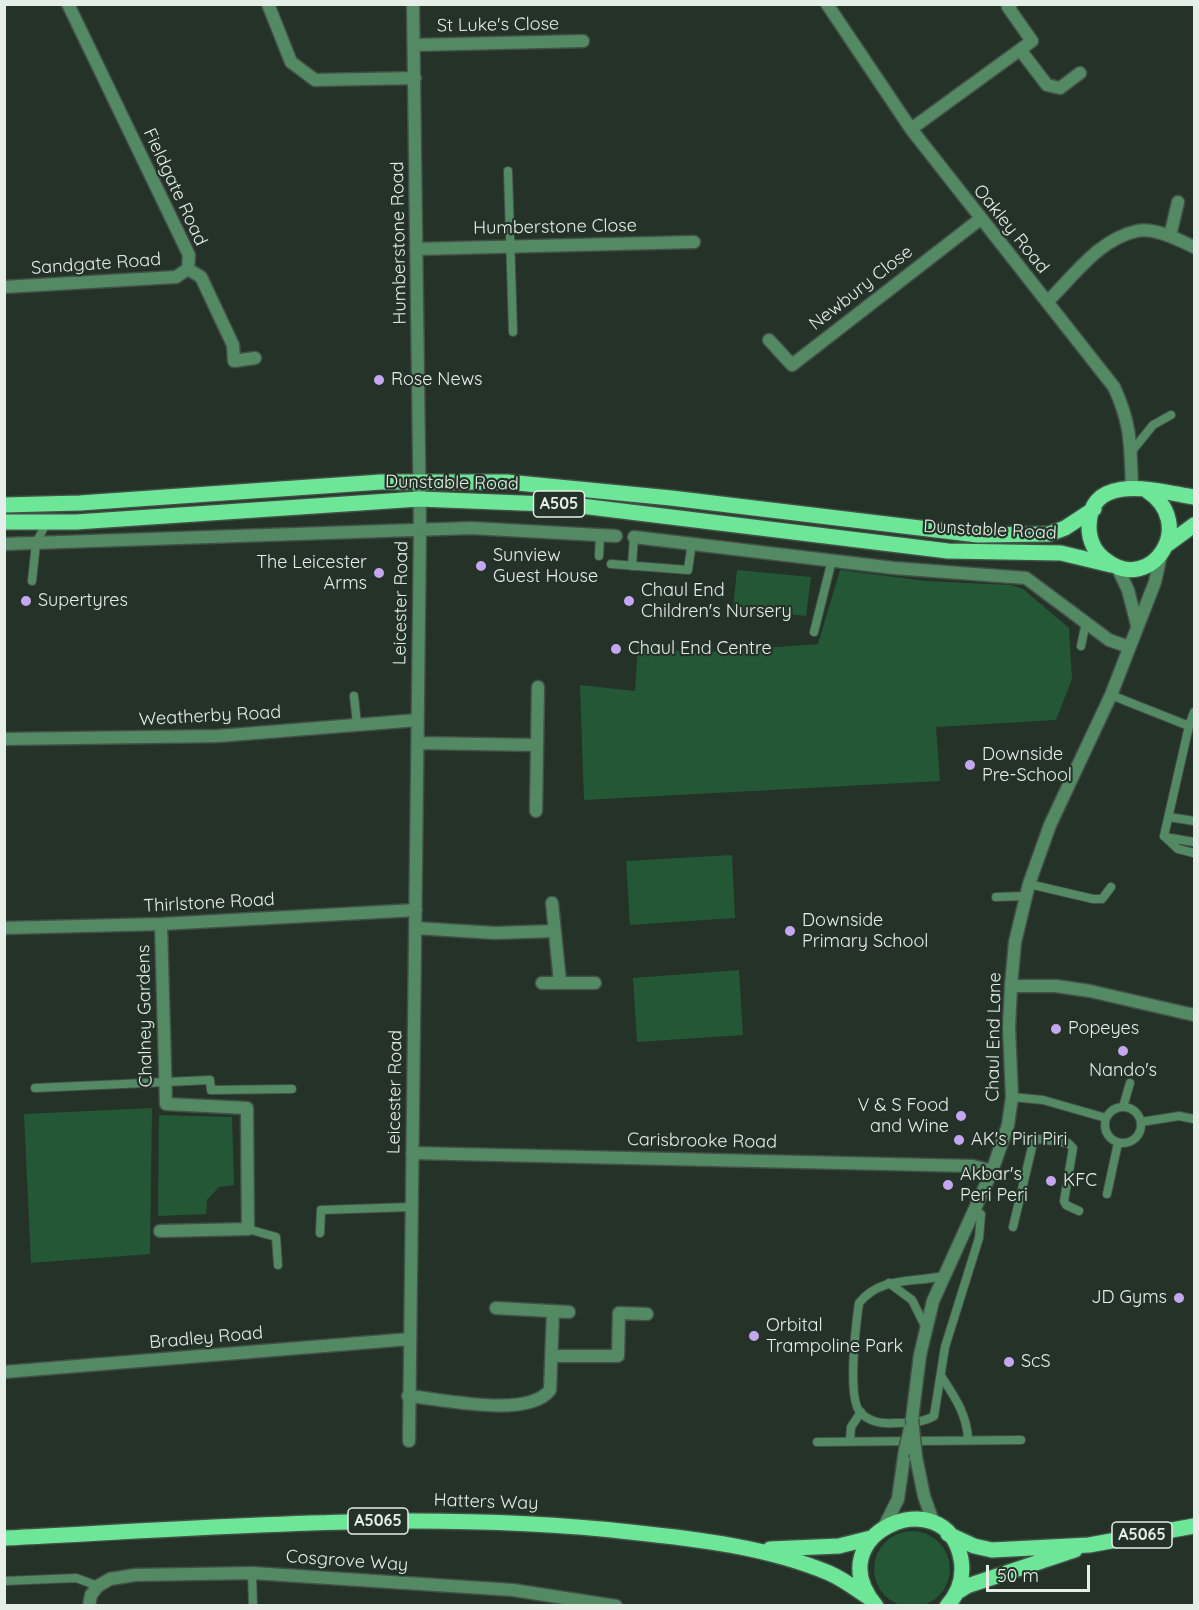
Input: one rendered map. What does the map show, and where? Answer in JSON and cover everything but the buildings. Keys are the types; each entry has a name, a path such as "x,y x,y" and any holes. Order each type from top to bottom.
{"main road":[{"name":"Dunstable Road","path":"4,505 80,503 419,481 507,482 578,488 978,535 1049,534 1065,528 1094,509"},
{"path":"1139,489 1166,507 1170,519 1165,550"},
{"path":"1194,497 1139,489 1110,492 1094,509 1089,527 1093,546 1114,566 1141,568 1194,525"},
{"name":"Dunstable Road","path":"4,522 168,517 419,499 573,505 948,551 1061,553 1114,566"},
{"path":"872,1601 862,1582 860,1567 863,1552 871,1538 885,1525 910,1518 934,1524 948,1534 956,1544 962,1568 956,1593 947,1605"},
{"name":"Hatters Way","path":"4,1538 339,1521 447,1519 563,1524 749,1549 831,1574 872,1601"},
{"name":"A5065","path":"948,1534 974,1546 992,1550 1089,1545 1194,1526"},
{"name":"Hatters Way","path":"749,1549 839,1546 871,1538"},
{"name":"A5065","path":"956,1593 967,1586 1089,1545"}],"street":[{"name":"Fieldgate Road","path":"68,4 189,255 188,269 201,278 233,345 234,361 255,358"},
{"path":"268,4 291,62 315,80 415,78"},
{"name":"Humberstone Road","path":"413,4 419,499"},
{"name":"Oakley Road","path":"827,4 910,129 979,220 1114,387 1127,415 1139,489"},
{"path":"910,129 1032,41 1008,7 1011,4"},
{"name":"St Luke's Close","path":"414,45 583,41"},
{"path":"1021,51 1047,85 1060,88 1080,73"},
{"path":"1170,236 1178,202"},
{"name":"Newbury Close","path":"769,340 792,365 979,220"},
{"path":"1047,302 1103,246 1138,230 1170,236 1194,247"},
{"name":"Humberstone Close","path":"416,249 694,242"},
{"name":"Sandgate Road","path":"4,287 176,277 188,269"},
{"name":"Leicester Road","path":"409,1441 419,499"},
{"path":"4,544 471,528 616,536"},
{"path":"634,537 692,542 905,569 1026,578 1109,640 1129,647"},
{"name":"Chaul End Lane","path":"885,1525 898,1499 903,1455 912,1419 926,1328 943,1276 992,1171 1008,1125 1012,1097 1009,1028 1011,986 1015,942 1027,890 1050,825 1111,695 1165,550"},
{"path":"1114,566 1128,590 1137,625"},
{"path":"536,811 538,687"},
{"name":"Weatherby Road","path":"4,739 218,736 418,720"},
{"path":"418,743 537,745"},
{"path":"552,903 560,962 560,982"},
{"name":"Thirlstone Road","path":"4,928 161,924 416,910"},
{"name":"Chalney Gardens","path":"161,924 166,1104 247,1108 248,1229"},
{"path":"415,928 495,933 555,931"},
{"path":"542,982 595,983"},
{"path":"1011,986 1040,985 1078,990 1194,1014"},
{"name":"Carisbrooke Road","path":"411,1153 973,1166 992,1171"},
{"path":"160,1231 248,1229"},
{"path":"496,1308 569,1312"},
{"path":"408,1396 471,1405 534,1402 544,1398 550,1390 553,1311"},
{"path":"552,1356 618,1356 619,1313 647,1314"},
{"name":"Bradley Road","path":"4,1372 410,1339"},
{"name":"Chaul End Lane","path":"912,1419 916,1457 924,1496 934,1524"},
{"name":"Cosgrove Way","path":"98,1586 110,1579 135,1575 252,1573 513,1590 578,1603 616,1605"},
{"path":"89,1605 91,1595 98,1586"}],"lane":[{"path":"508,171 513,332"},
{"path":"1132,451 1152,425 1171,415"},
{"path":"32,581 36,543 47,522"},
{"path":"599,556 600,535"},
{"path":"632,566 634,537"},
{"path":"611,564 688,570 692,542"},
{"path":"814,632 832,560"},
{"path":"1081,646 1086,622"},
{"path":"1111,695 1188,726"},
{"path":"354,696 357,724"},
{"path":"1164,836 1188,726 1194,712"},
{"path":"1169,817 1194,822"},
{"path":"1164,836 1194,842"},
{"path":"1164,836 1178,849 1194,853"},
{"path":"996,897 1027,890 1102,899 1111,887"},
{"path":"34,1088 210,1080 211,1090 292,1089"},
{"path":"1123,1107 1130,1083"},
{"path":"1012,1097 1043,1100 1106,1118"},
{"path":"1123,1107 1135,1112 1141,1122 1136,1138 1130,1142 1118,1143 1108,1136 1106,1118 1113,1110 1123,1107"},
{"path":"1141,1122 1179,1116 1194,1119"},
{"path":"1013,1227 1033,1143 1038,1138 1068,1143 1073,1148 1064,1201 1066,1205 1079,1211"},
{"path":"1107,1194 1118,1143"},
{"path":"320,1233 321,1210 411,1207"},
{"path":"943,1276 888,1282 874,1289 859,1303 854,1396 861,1412 871,1421 892,1424 926,1421 934,1416 945,1347 979,1238 981,1214 973,1209"},
{"path":"248,1229 276,1238 278,1265"},
{"path":"888,1282 912,1300 926,1328"},
{"path":"940,1376 960,1406 968,1427 968,1439"},
{"path":"850,1441 852,1427 861,1412"},
{"path":"818,1442 1021,1440"},
{"path":"252,1573 253,1605"},
{"path":"4,1581 76,1578 98,1586"}],"green space":[{"path":"737,570 811,577 806,616 733,608"},
{"path":"840,570 926,581 1011,585 1023,589 1069,628 1072,679 1056,720 936,727 940,781 584,800 580,685 635,691 638,645 694,653 818,644"},
{"path":"732,855 735,918 630,925 626,861"},
{"path":"739,970 743,1035 637,1042 633,978"},
{"path":"152,1108 150,1254 31,1263 24,1114"},
{"path":"159,1115 232,1117 234,1185 219,1187 207,1200 206,1214 158,1216"},
{"path":"912,1531 926,1534 939,1542 947,1555 950,1569 947,1583 939,1596 926,1604 912,1607 898,1604 885,1596 877,1583 874,1569 877,1555 885,1542 898,1534"}],"place":[{"name":"Rose News","path":"379,380"},
{"name":"Sunview Guest House","path":"481,566"},
{"name":"The Leicester Arms","path":"379,573"},
{"name":"Supertyres","path":"26,601"},
{"name":"Chaul End Children's Nursery","path":"629,601"},
{"name":"Chaul End Centre","path":"616,649"},
{"name":"Downside Pre-School","path":"970,765"},
{"name":"Downside Primary School","path":"790,931"},
{"name":"Popeyes","path":"1056,1029"},
{"name":"Nando's","path":"1123,1051"},
{"name":"V & S Food and Wine","path":"961,1116"},
{"name":"AK's Piri Piri","path":"959,1140"},
{"name":"KFC","path":"1051,1181"},
{"name":"Akbar's Peri Peri","path":"948,1185"},
{"name":"JD Gyms","path":"1179,1298"},
{"name":"Orbital Trampoline Park","path":"754,1336"},
{"name":"ScS","path":"1009,1362"}]}
